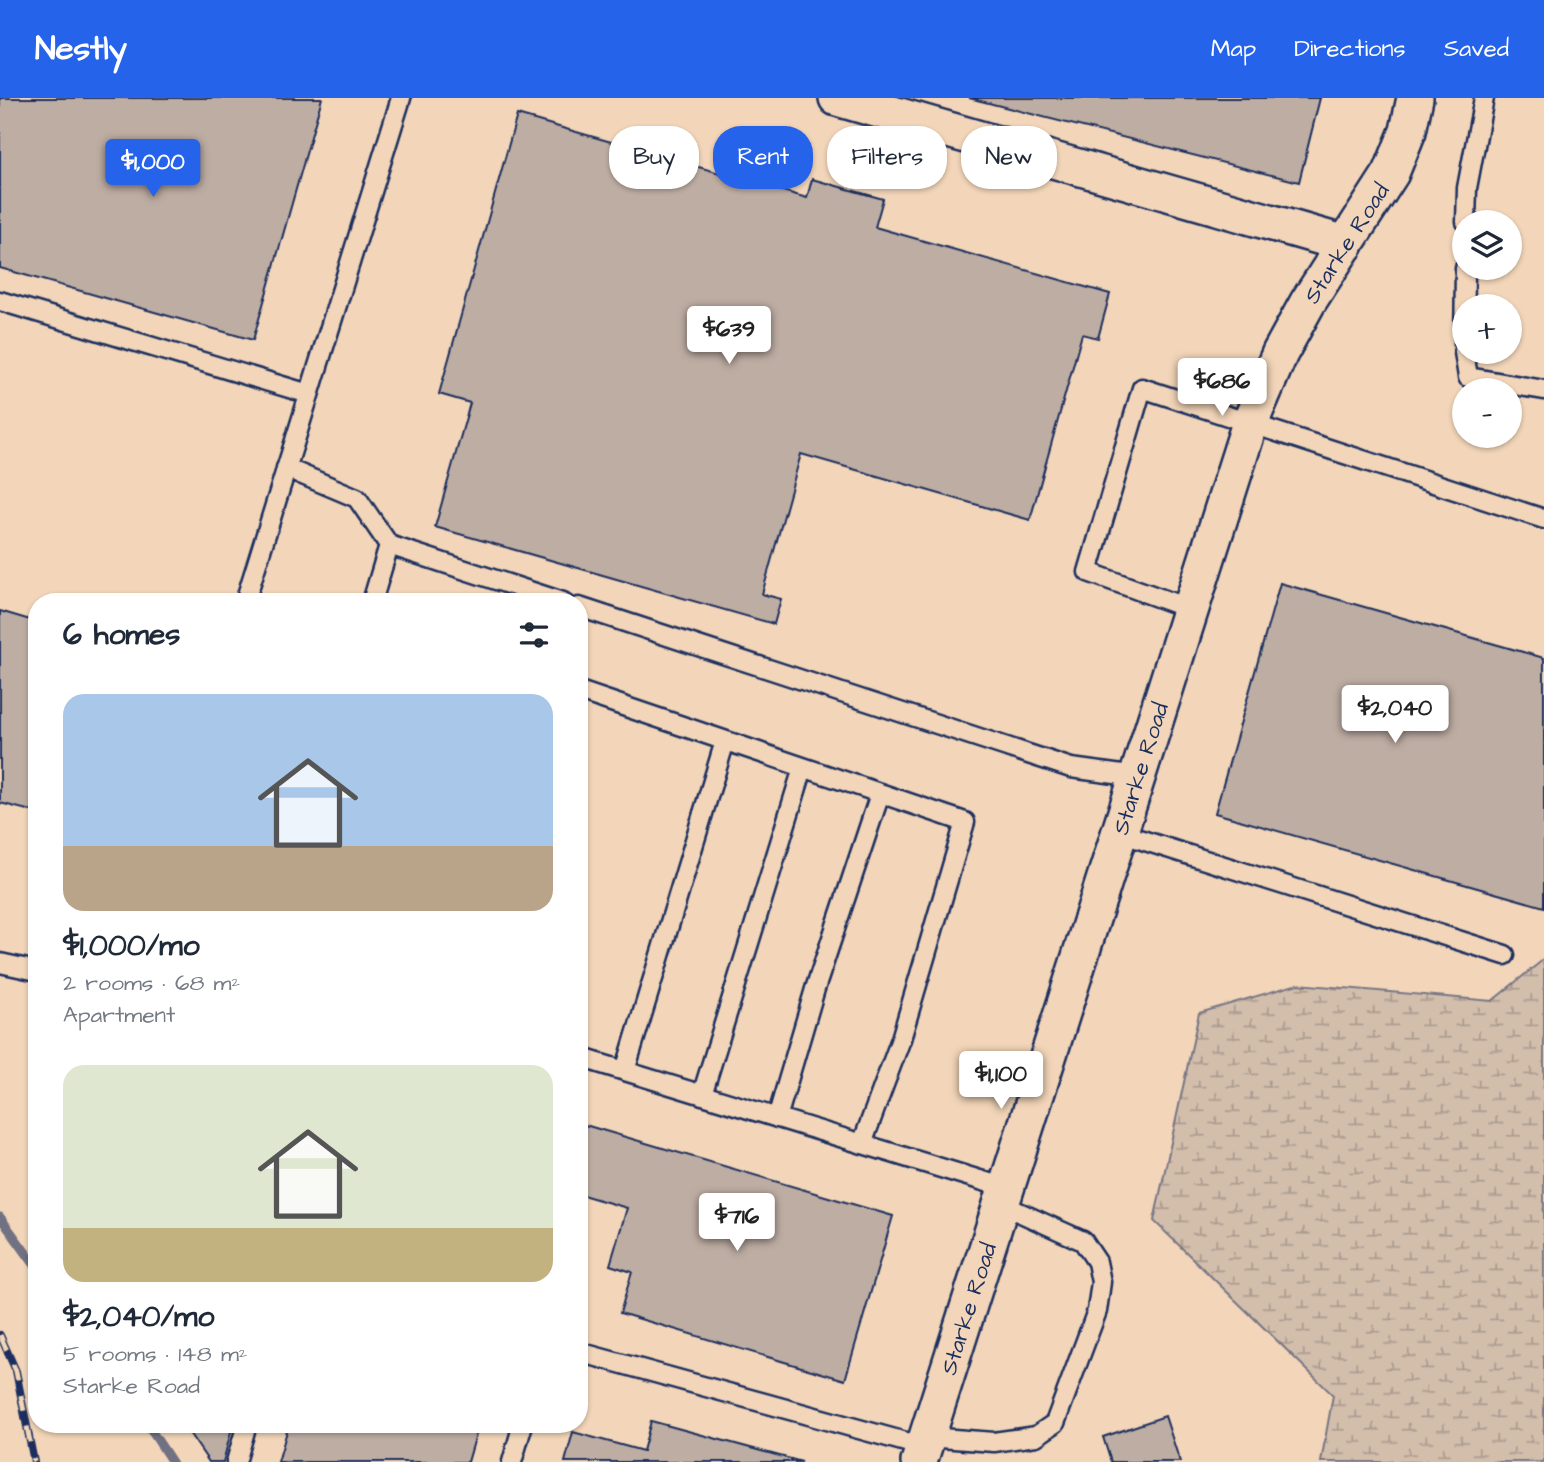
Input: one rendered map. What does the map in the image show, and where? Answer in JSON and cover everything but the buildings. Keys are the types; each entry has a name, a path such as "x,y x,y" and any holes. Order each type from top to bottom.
{"street":[{"path":"837,98 918,109 1346,244"},
{"name":"Starke Road","path":"923,1449 1250,423 1280,353 1308,302 1391,173 1408,131 1415,98"}],"lane":[{"path":"248,593 401,98"},
{"path":"1466,210 1467,188 1484,98"},
{"path":"1465,280 1464,352 1468,376 1544,390"},
{"path":"0,301 309,394"},
{"path":"1190,610 1088,572 1142,388 1544,519"},
{"path":"286,468 357,498 389,545 536,593"},
{"path":"375,593 389,545"},
{"path":"588,610 1071,768 1137,778"},
{"path":"588,694 965,822 901,1039 862,1144"},
{"path":"625,1071 725,741"},
{"path":"702,1095 803,768"},
{"path":"778,1118 815,989 880,794"},
{"path":"1119,833 1505,955"},
{"path":"0,963 28,969"},
{"path":"588,1060 862,1144 1004,1196 1083,1241 1097,1262 1101,1282 1097,1311 1055,1423 1036,1436 994,1442 923,1449 588,1355"},
{"path":"236,1462 244,1433"},
{"path":"512,1462 520,1433"}],"green space":[{"path":"1544,959 1544,1462 1321,1462 1333,1395 1154,1221 1199,1013 1298,984 1492,1001"}],"waterway":[{"path":"0,1217 28,1256"},
{"path":"153,1433 172,1462"}],"railway":[{"path":"0,1335 16,1371 28,1432"},
{"path":"28,1433 34,1462"}]}
